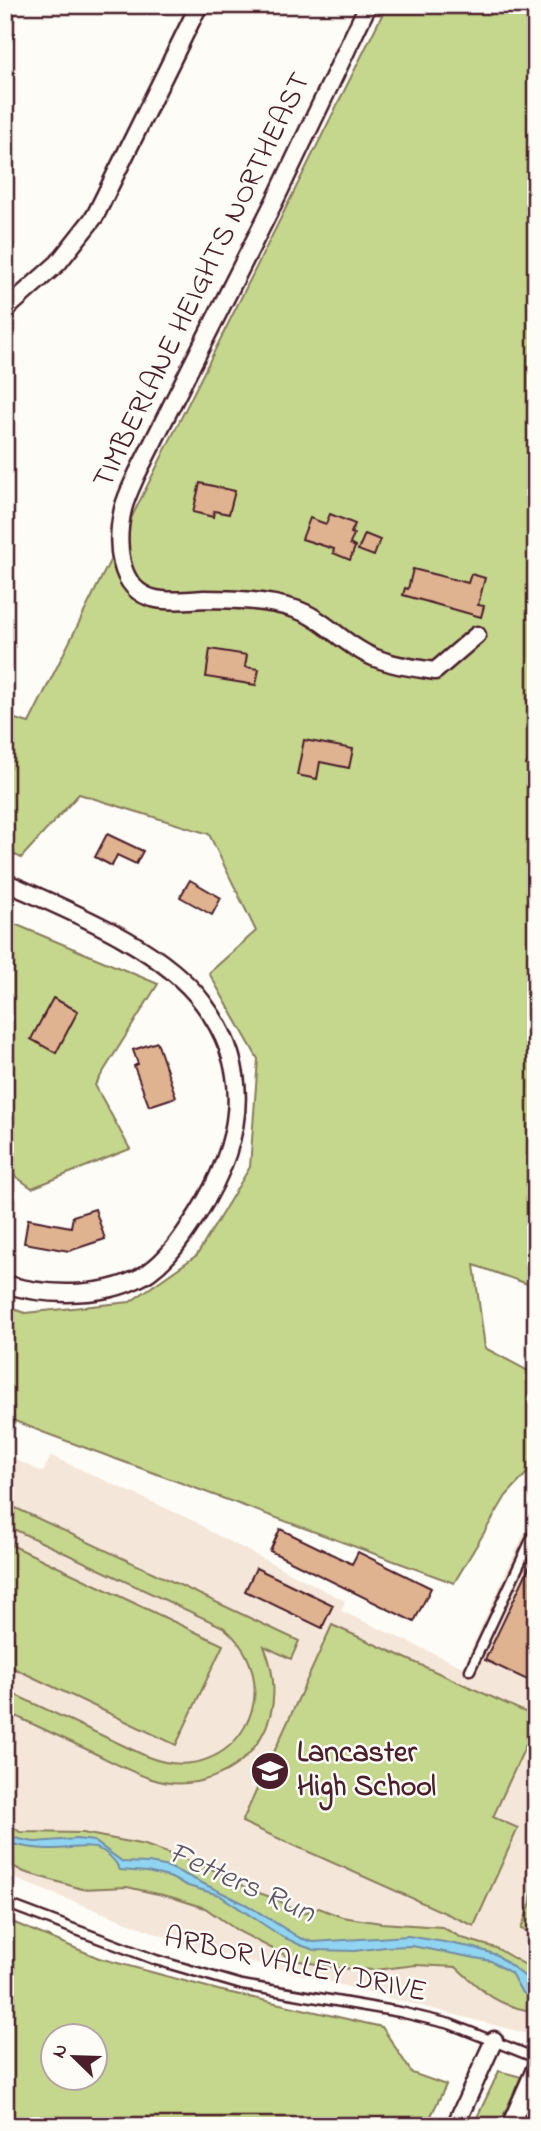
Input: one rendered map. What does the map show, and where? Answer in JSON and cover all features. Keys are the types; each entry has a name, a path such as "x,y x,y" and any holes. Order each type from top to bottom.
{"street":[{"path":"5,310 72,249 95,216 199,5"},
{"name":"TIMBERLANE HEIGHTS NORTHEAST","path":"368,5 277,196 137,474 124,505 119,538 121,556 129,582 149,597 168,600 235,599 296,610 326,625 359,650 382,661 435,671 477,635"},
{"path":"5,882 112,933 151,956 184,981 203,1002 225,1038 232,1059 237,1103 236,1125 231,1145 214,1186 180,1242 149,1272 130,1282 89,1291 47,1293 5,1284"},
{"path":"455,2126 494,2040"},
{"path":"510,2126 536,2067"}],"lane":[{"path":"470,1670 536,1529"},
{"name":"ARBOR VALLEY DRIVE","path":"5,1903 124,1949 211,1976 450,2024 536,2058"}],"shaded area":[{"name":"Lancaster High School","path":"5,1455 43,1472 51,1456 196,1522 345,1601 341,1611 463,1667 536,1507 536,2036 184,1944 5,1875"}],"green space":[{"path":"387,5 536,5 536,1287 474,1265 485,1348 536,1375 536,1463 506,1496 454,1583 5,1417 5,1306 25,1313 130,1302 197,1255 250,1167 258,1059 209,973 256,931 209,834 79,794 21,858 5,849 5,716 29,723"},
{"path":"5,920 158,984 95,1085 130,1149 32,1188 5,1169"},
{"path":"5,1503 299,1641 291,1659 264,1646 273,1682 273,1705 266,1728 251,1752 226,1771 198,1782 167,1782 128,1769 5,1711 5,1690 148,1757 179,1764 206,1759 229,1746 245,1727 253,1703 253,1677 244,1651 223,1627 5,1525"},
{"path":"5,1542 223,1645 176,1745 5,1664"},
{"path":"332,1625 536,1717 536,1723 493,1817 518,1828 474,1926 242,1822"},
{"path":"5,1822 20,1832 83,1833 145,1845 217,1871 251,1890 276,1899 300,1914 319,1908 342,1917 442,1927 462,1938 496,1948 536,1971 536,2012 511,2006 492,1997 456,1967 416,1965 375,1970 338,1968 294,1960 238,1931 205,1908 127,1887 82,1889 24,1872 5,1862"},
{"path":"536,1858 536,1935 521,1929 531,1902"},
{"path":"5,1919 99,1958 218,1990 382,2027 412,2073 446,2085 426,2126 23,2126 5,2113"},
{"path":"499,2071 521,2077 499,2126 473,2126"}],"water":[{"path":"5,1834 34,1842 77,1839 94,1841 123,1862 169,1867 247,1905 300,1938 313,1942 408,1936 475,1948 497,1955 536,1985 536,2003 521,1991 511,1973 491,1961 412,1946 355,1951 315,1950 281,1936 219,1895 169,1877 120,1870 113,1859 97,1849 26,1847 5,1842"}],"building":[{"path":"200,483 235,491 229,514 214,511 213,517 193,512"},
{"path":"330,514 355,524 350,544 355,547 350,560 333,553 334,549 302,539 310,518 326,524"},
{"path":"365,534 380,540 374,556 358,550"},
{"path":"413,569 468,583 471,574 485,578 478,605 484,606 481,617 403,595 405,588 408,589"},
{"path":"210,649 247,655 245,667 259,669 256,685 206,677"},
{"path":"304,740 353,749 349,768 320,762 317,779 297,775"},
{"path":"536,752 536,772 526,765"},
{"path":"107,834 143,851 136,864 117,855 112,866 95,857"},
{"path":"190,880 221,898 212,915 180,897"},
{"path":"53,998 78,1011 56,1053 31,1039"},
{"path":"157,1042 176,1097 149,1106 134,1066 138,1064 133,1050"},
{"path":"95,1209 105,1239 69,1251 24,1243 28,1219 71,1227 73,1216"},
{"path":"280,1529 352,1564 358,1552 431,1588 414,1622 270,1551"},
{"path":"536,1553 536,1684 485,1660"},
{"path":"256,1568 333,1605 322,1628 245,1591"}],"place":[{"name":"Lancaster High School","path":"270,1771"}],"water label":[{"name":"Fetters Run","path":"241,1884"}]}
